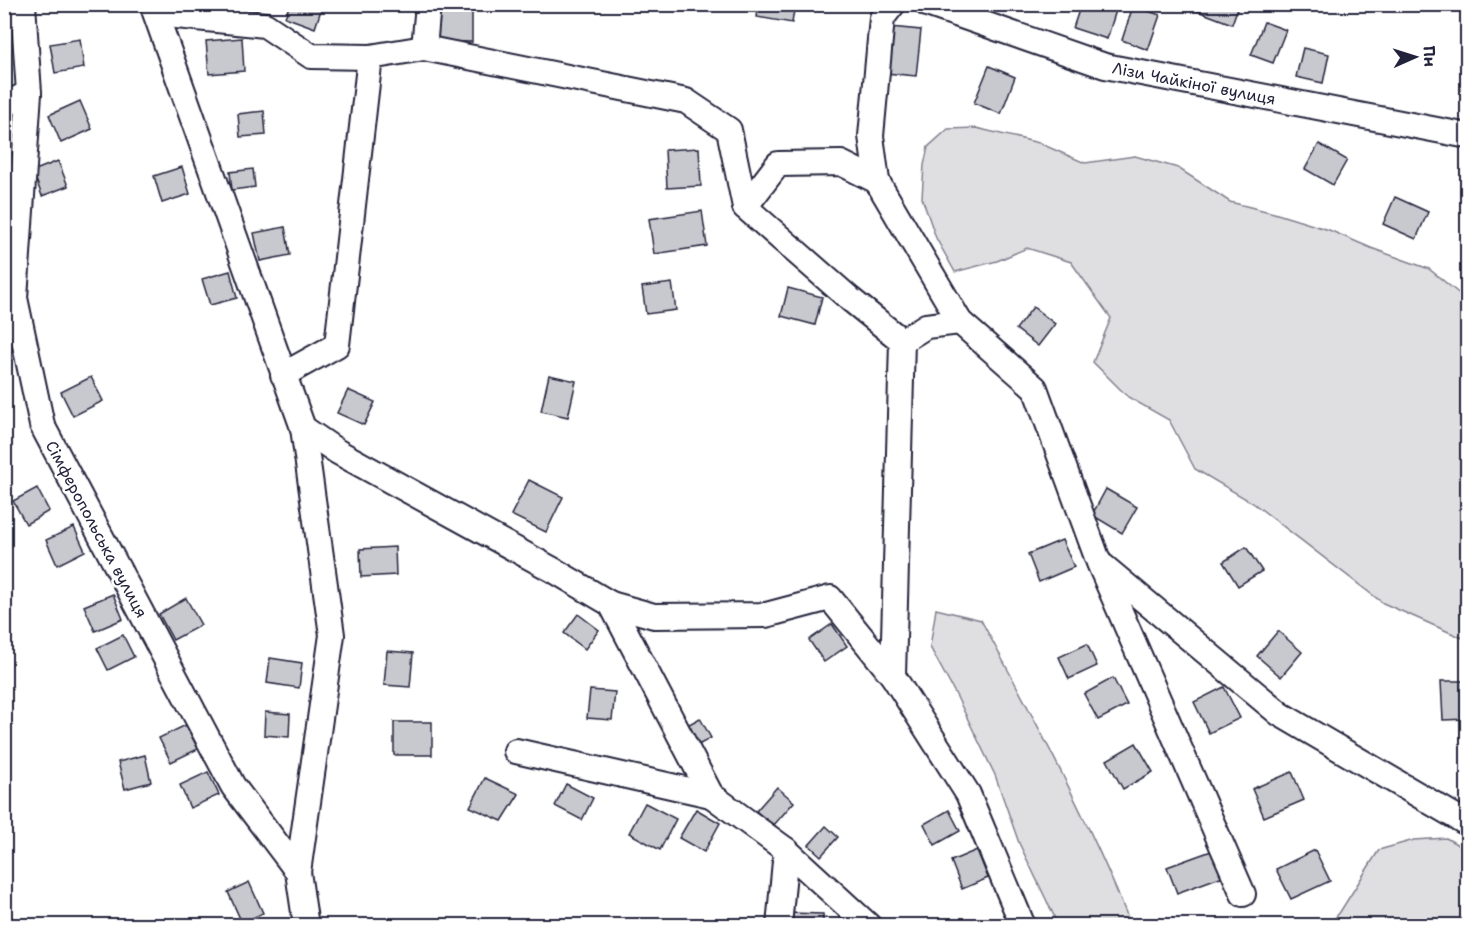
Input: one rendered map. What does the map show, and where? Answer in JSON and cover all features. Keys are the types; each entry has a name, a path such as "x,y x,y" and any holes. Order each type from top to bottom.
{"street":[{"name":"Сімферопольська вулиця","path":"23,4 29,93 15,298 42,426 233,786 298,872 306,926"},
{"path":"424,48 428,4"},
{"path":"892,4 882,18 874,112 872,136 877,181 960,322 1035,388 1099,562 1243,894"},
{"name":"Лізи Чайкіної вулиця","path":"927,4 1105,66 1467,136"},
{"path":"298,872 332,635 303,428 154,9 265,25 310,56 370,57 424,48 686,100 729,130 745,207 850,299 902,341"},
{"path":"283,375 337,345 370,57"},
{"path":"4,105 29,93"},
{"path":"745,207 778,164 841,163 877,181"},
{"path":"902,341 926,326 960,322"},
{"path":"893,676 902,341"},
{"path":"303,428 338,452 611,604 654,616 766,615 830,598 893,676 968,794 1023,926"},
{"path":"1099,562 1280,714 1467,824"},
{"path":"611,604 711,795"},
{"path":"516,751 711,795 786,849 869,926"},
{"path":"779,926 786,849"}],"shaded area":[{"path":"976,128 1039,143 1085,163 1135,156 1178,168 1230,202 1329,230 1429,269 1467,300 1467,640 1383,603 1253,503 1195,469 1169,420 1128,397 1093,362 1111,318 1071,262 1027,248 997,261 955,272 936,238 922,198 924,165 928,147 948,129"},
{"path":"936,609 981,620 1060,771 1131,925 1055,925 1054,916 1019,843 995,775 930,647"},
{"path":"1446,838 1467,850 1467,925 1329,925 1340,912 1379,850 1414,840"}],"building":[{"path":"290,4 323,4 315,28 285,17"},
{"path":"759,4 795,4 792,23 757,17"},
{"path":"1081,4 1118,4 1107,39 1073,28"},
{"path":"1197,4 1239,4 1232,24 1195,10"},
{"path":"1133,6 1160,15 1148,50 1122,40"},
{"path":"436,9 472,10 472,42 436,41"},
{"path":"1264,22 1286,30 1273,63 1251,55"},
{"path":"890,27 921,30 916,76 886,73"},
{"path":"242,38 244,71 209,74 206,41"},
{"path":"80,39 84,68 55,73 50,44"},
{"path":"1303,48 1329,54 1323,83 1296,77"},
{"path":"989,66 1015,77 1001,114 974,103"},
{"path":"80,101 92,129 61,143 49,115"},
{"path":"264,111 266,135 240,137 238,114"},
{"path":"1319,144 1347,160 1333,185 1305,169"},
{"path":"699,148 701,186 667,188 665,150"},
{"path":"58,161 68,186 42,196 33,171"},
{"path":"182,167 190,194 162,203 154,176"},
{"path":"253,169 255,187 232,190 230,172"},
{"path":"1395,197 1428,212 1416,239 1383,224"},
{"path":"702,211 707,246 654,254 649,219"},
{"path":"285,227 290,255 260,261 254,233"},
{"path":"230,271 237,298 210,305 202,279"},
{"path":"672,283 676,310 646,314 642,287"},
{"path":"788,288 822,297 815,325 781,316"},
{"path":"1033,307 1055,324 1038,346 1016,329"},
{"path":"549,375 576,381 568,417 541,411"},
{"path":"91,377 103,401 73,416 61,392"},
{"path":"348,390 375,402 364,425 337,413"},
{"path":"529,480 563,497 546,532 511,515"},
{"path":"37,488 49,511 26,524 13,501"},
{"path":"1106,489 1137,507 1122,533 1092,515"},
{"path":"74,527 85,551 57,565 46,540"},
{"path":"1062,540 1074,567 1039,582 1028,554"},
{"path":"395,547 396,575 361,577 360,549"},
{"path":"1246,547 1262,571 1238,586 1223,562"},
{"path":"113,594 123,619 95,631 84,606"},
{"path":"186,598 201,625 173,640 159,614"},
{"path":"578,614 599,630 585,649 564,633"},
{"path":"832,624 847,646 824,662 809,640"},
{"path":"1278,631 1302,652 1281,677 1257,656"},
{"path":"123,635 134,657 108,670 97,648"},
{"path":"1087,644 1097,666 1069,679 1059,657"},
{"path":"387,651 413,653 410,687 384,685"},
{"path":"270,658 302,663 299,688 267,683"},
{"path":"1113,678 1127,705 1098,720 1084,694"},
{"path":"1441,681 1468,681 1468,719 1443,720"},
{"path":"1224,687 1240,718 1209,733 1194,702"},
{"path":"590,690 615,692 612,720 587,718"},
{"path":"265,712 290,714 289,737 264,735"},
{"path":"700,718 711,738 693,748 682,728"},
{"path":"394,722 432,722 432,755 394,755"},
{"path":"186,725 198,749 171,762 159,738"},
{"path":"1136,743 1153,772 1123,789 1107,760"},
{"path":"145,755 151,782 125,789 118,762"},
{"path":"208,772 219,795 190,808 180,785"},
{"path":"1292,772 1304,800 1264,817 1252,789"},
{"path":"485,778 519,794 502,821 470,807"},
{"path":"566,784 593,798 582,820 555,806"},
{"path":"777,787 794,802 773,826 756,811"},
{"path":"645,803 676,819 660,850 629,833"},
{"path":"696,809 720,823 704,852 679,838"},
{"path":"949,810 960,831 935,845 924,824"},
{"path":"826,826 838,837 821,856 809,845"},
{"path":"977,850 988,878 962,889 951,861"},
{"path":"1214,850 1223,876 1177,893 1167,867"},
{"path":"1315,850 1330,881 1291,899 1276,869"},
{"path":"249,882 263,913 242,923 228,892"},
{"path":"790,913 823,914 823,926 789,926"}]}
